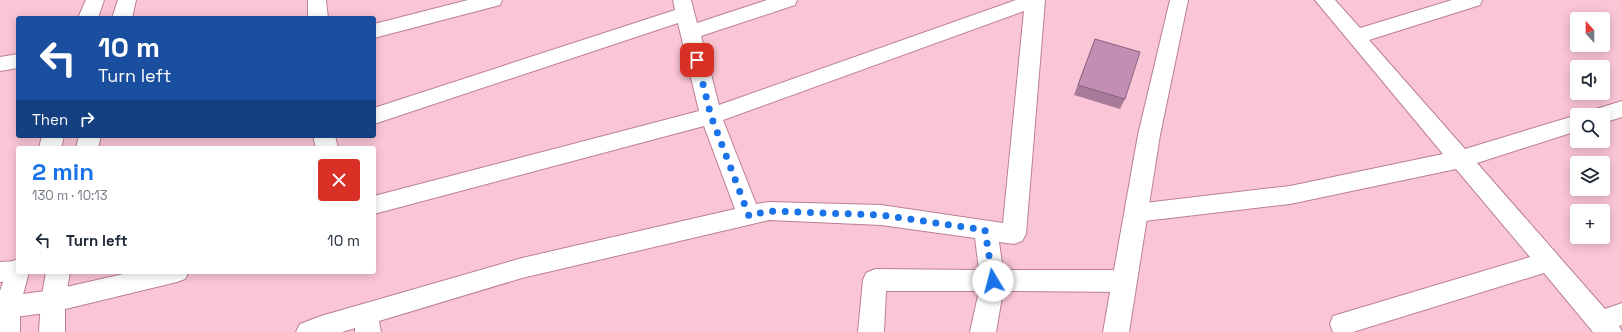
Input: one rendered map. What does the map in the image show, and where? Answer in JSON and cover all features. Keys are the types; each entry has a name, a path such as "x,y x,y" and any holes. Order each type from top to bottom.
{"street":[{"path":"89,16 95,0"},
{"path":"123,16 127,0"},
{"path":"317,0 318,16"},
{"path":"376,30 493,0"},
{"path":"376,115 685,15 786,0"},
{"path":"309,332 321,327 366,323 522,268 768,211 881,215 1014,234 1036,0 711,116 376,204"},
{"path":"1116,332 1149,135 1179,0"},
{"path":"1324,0 1548,262 1611,323"},
{"path":"1355,37 1473,0"},
{"path":"685,15 711,116 749,216"},
{"path":"0,64 16,61"},
{"path":"1610,113 1622,109"},
{"path":"1136,213 1290,195 1461,159 1570,125"},
{"path":"983,332 993,281 985,230"},
{"path":"1342,324 1548,262"},
{"path":"7,332 4,307 13,271"},
{"path":"52,332 53,301 58,274"},
{"path":"4,307 53,301 168,274"},
{"path":"871,332 875,280 1124,281"}],"building":[{"path":"1095,39 1140,52 1125,99 1078,85"}],"route":[{"path":"697,60 711,116 749,216 768,211 881,215 985,230 993,281"}]}
